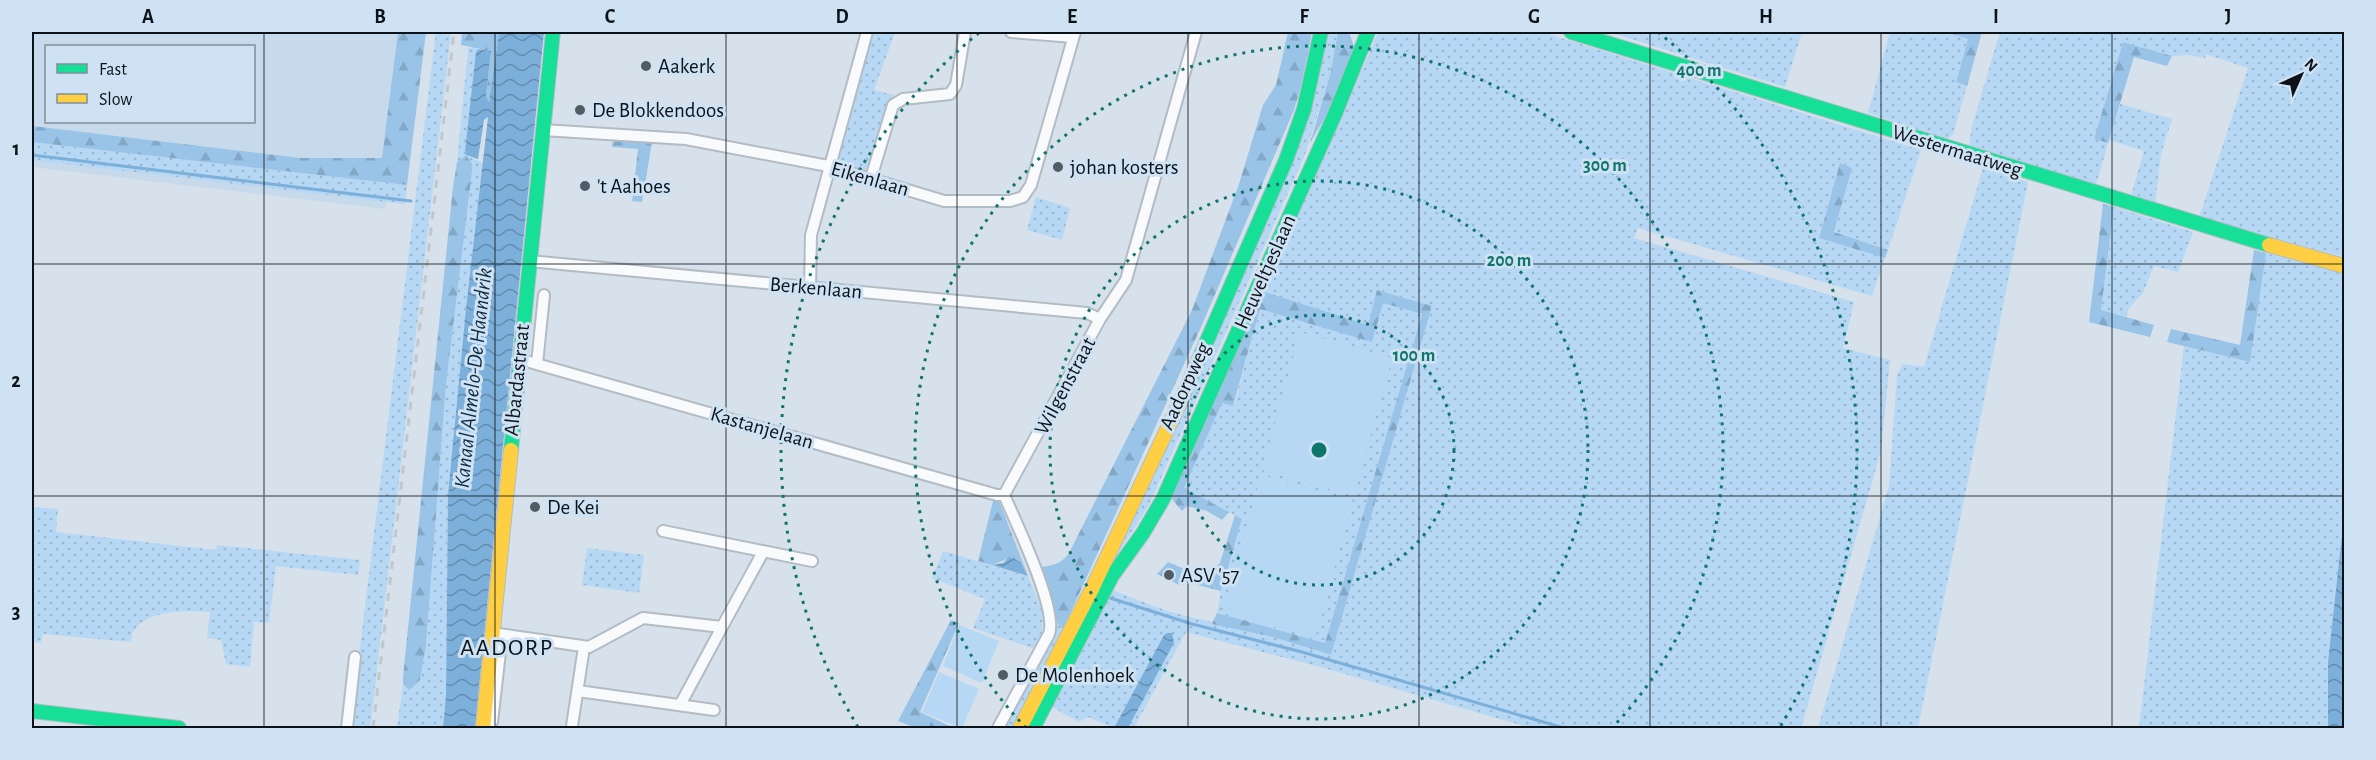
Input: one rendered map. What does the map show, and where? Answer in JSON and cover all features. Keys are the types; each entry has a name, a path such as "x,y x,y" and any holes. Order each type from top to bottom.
{"street":[{"name":"Albardastraat","path":"484,729 497,634 519,359 553,32"},
{"path":"810,288 811,235 828,166 867,32"},
{"path":"871,178 893,105 903,99 933,98 950,94 956,85 965,32"},
{"path":"1011,32 1074,34"},
{"name":"Wilgenstraat","path":"1004,495 1100,319 1126,280 1196,32"},
{"name":"Aadorpweg","path":"1020,729 1056,663 1101,570 1286,160 1304,110 1321,32"},
{"name":"Heuveltjeslaan","path":"1033,729 1112,576 1143,533 1163,499 1335,114 1368,32"},
{"name":"Westermaatweg","path":"1571,32 2179,219 2344,266"},
{"name":"Eikenlaan","path":"543,130 686,139 828,166 944,201 1010,201 1023,197 1031,184 1074,34"},
{"name":"Berkenlaan","path":"529,261 1087,313 1100,319"},
{"name":"Albardastraat","path":"537,364 544,295"},
{"name":"Kastanjelaan","path":"519,359 997,495 1004,495"},
{"path":"998,729 1041,649 1052,623 1038,580 1004,495"},
{"path":"663,531 812,561"},
{"path":"680,705 763,552"},
{"path":"497,634 589,647 642,618 722,627"},
{"path":"572,726 584,647"},
{"path":"347,729 355,657"},
{"path":"578,691 714,711"},
{"path":"32,711 179,729"}],"shaded area":[{"path":"32,32 404,32 385,209 32,167"},
{"path":"436,32 451,32 370,728 350,728"},
{"path":"876,32 895,32 874,90 894,95 885,108 869,164 864,171 842,165 839,158 868,44"},
{"path":"1328,32 1338,32 1330,75 1304,157 1149,505 1117,555 1296,154 1313,105"},
{"path":"1378,32 1542,32 1921,150 1888,250 1834,232 1852,168 1840,164 1819,237 1885,258 1872,296 1638,228 1634,238 1854,302 1843,348 1890,360 1881,451 1801,728 1531,728 1324,668 1186,632 1134,728 1128,728 1174,643 1164,635 1114,728 1088,717 1079,722 1052,707 1109,589 1170,612 1273,637 1331,655 1432,306 1378,290 1368,325 1262,291"},
{"path":"1609,32 1802,32 1785,87"},
{"path":"1890,32 1946,32 1968,39 1956,82 1967,86 1953,134 1948,139 1868,113"},
{"path":"2000,32 2344,32 2344,257 2199,218 2248,68 2206,54 2205,58 2188,55 2172,56 2123,42 2094,139 2108,143 2096,185 1969,146 1972,126"},
{"path":"473,45 479,49 466,155 457,162 468,49"},
{"path":"2120,104 2172,119 2161,154 2155,204 2131,196 2144,151 2109,140"},
{"path":"32,142 407,185 405,204 32,160"},
{"path":"466,155 483,163 448,495 446,695 443,728 397,728 403,684 407,689 420,680 426,645 446,385 472,172"},
{"path":"1983,168 2028,182 1918,728 1818,728 1889,486 1897,375 1903,364 1924,367"},
{"path":"1036,197 1070,208 1062,240 1027,230"},
{"path":"2114,207 2193,232 2178,272 2154,266 2143,293 2129,308 2126,317 2101,310"},
{"path":"2266,253 2344,274 2344,516 2328,662 2328,728 2139,728 2184,346 2249,362"},
{"path":"1383,303 1422,314 1325,643 1217,613 1242,519 1184,488 1222,403 1234,406 1260,309 1371,341"},
{"path":"1300,332 1392,358 1354,496 1262,470"},
{"path":"1261,475 1353,501 1315,638 1223,613"},
{"path":"32,507 58,509 56,532 216,550 217,545 360,560 358,575 276,566 269,623 254,622 250,667 226,664 221,640 207,638 210,612 175,612 150,617 134,631 131,642 43,634 41,643 32,642"},
{"path":"587,548 644,555 639,593 582,585"},
{"path":"943,551 1028,576 1043,620 1040,638 1035,649 973,628 985,599 932,578"},
{"path":"1054,619 1063,629 1011,728 1003,728"},
{"path":"959,625 999,641 982,683 943,666"},
{"path":"939,672 979,689 962,728 922,712"}],"green space":[{"path":"398,32 426,32 407,185 32,142 32,126 301,158 382,158"},
{"path":"462,32 499,32 489,102 486,96 491,51 461,45"},
{"path":"1288,32 1312,32 1294,110 1202,325 1063,629 1054,619 1035,567 1054,564 1069,553 1192,310 1239,184 1263,105 1276,85"},
{"path":"1338,32 1349,32 1355,49 1327,114 1310,143 1330,75"},
{"path":"1946,32 1982,32 1967,86 1956,82 1968,39"},
{"path":"2123,42 2172,56 2167,66 2134,57 2108,143 2094,139"},
{"path":"613,138 652,142 642,202 632,201 638,149 612,147"},
{"path":"466,155 472,164 472,172 446,385 426,645 420,680 409,690 403,684 403,677 453,187 457,162"},
{"path":"1840,163 1852,168 1834,232 1888,250 1885,258 1819,238"},
{"path":"2103,204 2114,207 2101,310 2154,325 2150,337 2089,322"},
{"path":"2254,250 2266,253 2250,362 2167,342 2171,329 2240,345"},
{"path":"1377,290 1432,306 1331,655 1273,637 1212,624 1217,613 1325,643 1422,314 1383,303 1372,342 1260,309 1233,406 1222,403 1184,488 1229,512 1222,520 1207,511 1187,506 1182,511 1171,498 1262,291 1368,325"},
{"path":"994,497 1000,503 1028,576 1020,562 1007,559 992,565 978,561"},
{"path":"1235,515 1242,519 1221,591 1182,581 1179,585 1157,574 1168,562 1195,572 1214,568 1220,563"},
{"path":"951,620 959,623 920,712 954,728 916,728 898,721"}],"water":[{"name":"Kanaal Almelo-De Haandrik","path":"499,32 544,32 475,728 443,728 446,695 448,495 488,117 484,120 478,159 466,155 465,151 476,52 479,49 491,51 486,96 489,102"},
{"path":"2344,516 2344,728 2328,728 2328,662"},
{"path":"1009,557 1020,562 1028,576 992,565 1003,563"},
{"path":"1172,633 1174,643 1128,728 1114,728 1164,635"}],"waterway":[{"path":"32,155 411,201"},
{"path":"1107,597 1192,624 1302,652 1564,728"}],"railway":[{"path":"373,728 454,32"}],"traffic: fast":[{"path":"511,450 553,32"},
{"path":"1182,398 1286,160 1304,109 1321,32"},
{"path":"1033,728 1112,576 1143,533 1163,499 1335,114 1368,32"},
{"path":"1571,32 2269,245"},
{"path":"32,711 179,728"}],"traffic: slow":[{"path":"2269,245 2344,266"},
{"path":"1020,728 1092,589 1182,398"},
{"path":"483,728 511,450"}],"place":[{"name":"Aakerk","path":"646,66"},
{"name":"De Blokkendoos","path":"580,110"},
{"name":"johan kosters","path":"1058,167"},
{"name":"'t Aahoes","path":"585,186"},
{"name":"De Kei","path":"535,507"},
{"name":"ASV '57","path":"1169,575"},
{"name":"De Molenhoek","path":"1003,675"}],"district":[{"name":"AADORP","path":"507,648"}]}
